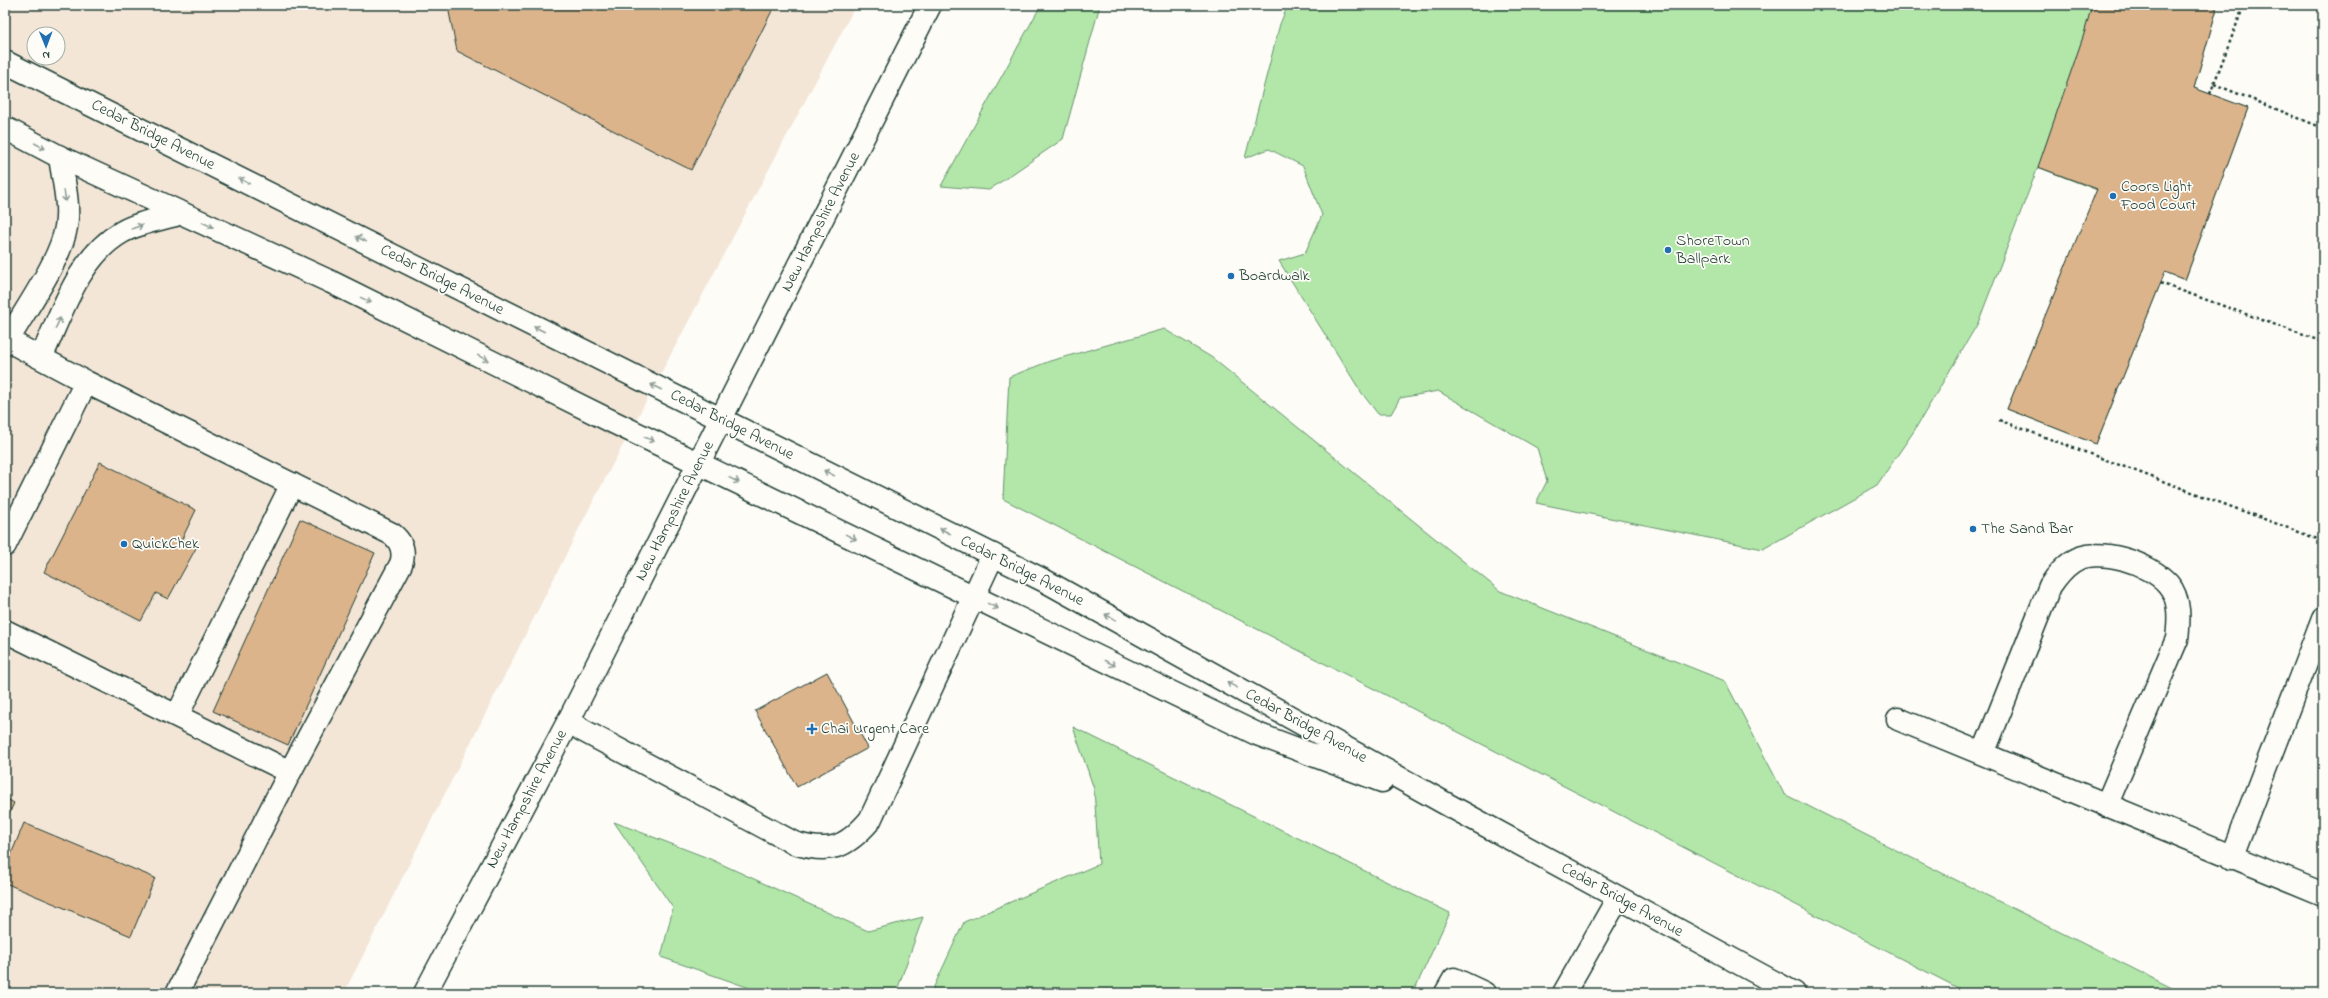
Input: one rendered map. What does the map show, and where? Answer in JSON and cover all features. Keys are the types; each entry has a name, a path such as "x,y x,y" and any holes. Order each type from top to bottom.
{"main road":[{"name":"New Hampshire Avenue","path":"425,993 569,720 930,5"},
{"name":"Cedar Bridge Avenue","path":"5,62 1047,582 1450,806 1794,993"},
{"name":"Cedar Bridge Avenue","path":"5,128 60,157 331,282 613,422 1257,734 1450,806"},
{"path":"60,157 66,202 66,226 60,250 6,340 86,382 392,534 402,547 403,559 290,772 177,993"},
{"path":"41,358 82,270 96,251 122,232 182,213"},
{"path":"5,545 86,382"},
{"path":"177,716 292,484"},
{"path":"569,720 582,730 794,843 813,849 839,846 855,838 870,820 993,555"},
{"path":"1983,754 2050,586 2060,572 2074,561 2089,556 2122,558 2139,564 2155,573 2169,584 2176,599 2180,617 2177,639 2106,806"},
{"path":"2231,858 2323,618"},
{"path":"5,631 290,772"},
{"path":"1898,719 2231,858 2323,894"},
{"path":"1564,993 1618,898"},
{"path":"1446,993 1454,979 1484,993"}],"path":[{"path":"2210,94 2244,5"},
{"path":"2214,84 2323,128"},
{"path":"2160,282 2323,342"},
{"path":"1999,420 2323,541"}],"shaded area":[{"path":"5,5 856,5 588,511 344,993 5,993"}],"green space":[{"path":"1041,5 1100,5 1063,139 989,190 941,186"},
{"name":"ShoreTown Ballpark","path":"1288,5 2216,5 2216,12 2194,88 2248,108 2185,280 2165,272 2096,444 2007,409 2097,190 2038,167 1978,323 1914,431 1877,485 1763,549 1536,503 1547,481 1537,448 1438,391 1400,398 1391,414 1378,414 1361,392 1279,261 1305,253 1322,215 1303,166 1269,149 1245,158 1280,24"},
{"path":"1164,329 1211,357 1500,591 1725,681 1784,794 2182,993 1968,993 1003,499 1009,377 1050,361"},
{"path":"1073,727 1450,913 1413,993 931,993 964,922 1099,864 1094,789"},
{"path":"614,822 708,858 868,931 923,917 896,993 764,993 661,957 673,908"}],"building":[{"path":"453,5 775,5 691,170 457,51 449,12"},
{"path":"2092,5 2216,5 2216,12 2194,88 2248,108 2185,280 2165,272 2096,444 2007,409 2097,189 2038,167 2084,34"},
{"name":"QuickChek","path":"100,462 196,510 181,541 196,548 168,599 156,593 141,621 44,572"},
{"path":"300,519 375,553 288,745 213,711"},
{"name":"Chai Urgent Care","path":"827,672 868,748 797,787 755,711"},
{"path":"5,798 14,803 5,823"},
{"path":"24,823 155,878 131,936 5,883 5,869"}],"place":[{"name":"Coors Light Food Court","path":"2113,196"},
{"name":"ShoreTown Ballpark","path":"1668,250"},
{"name":"Boardwalk","path":"1231,276"},
{"name":"The Sand Bar","path":"1973,529"},
{"name":"QuickChek","path":"124,544"},
{"name":"Chai Urgent Care","path":"812,729"}]}
